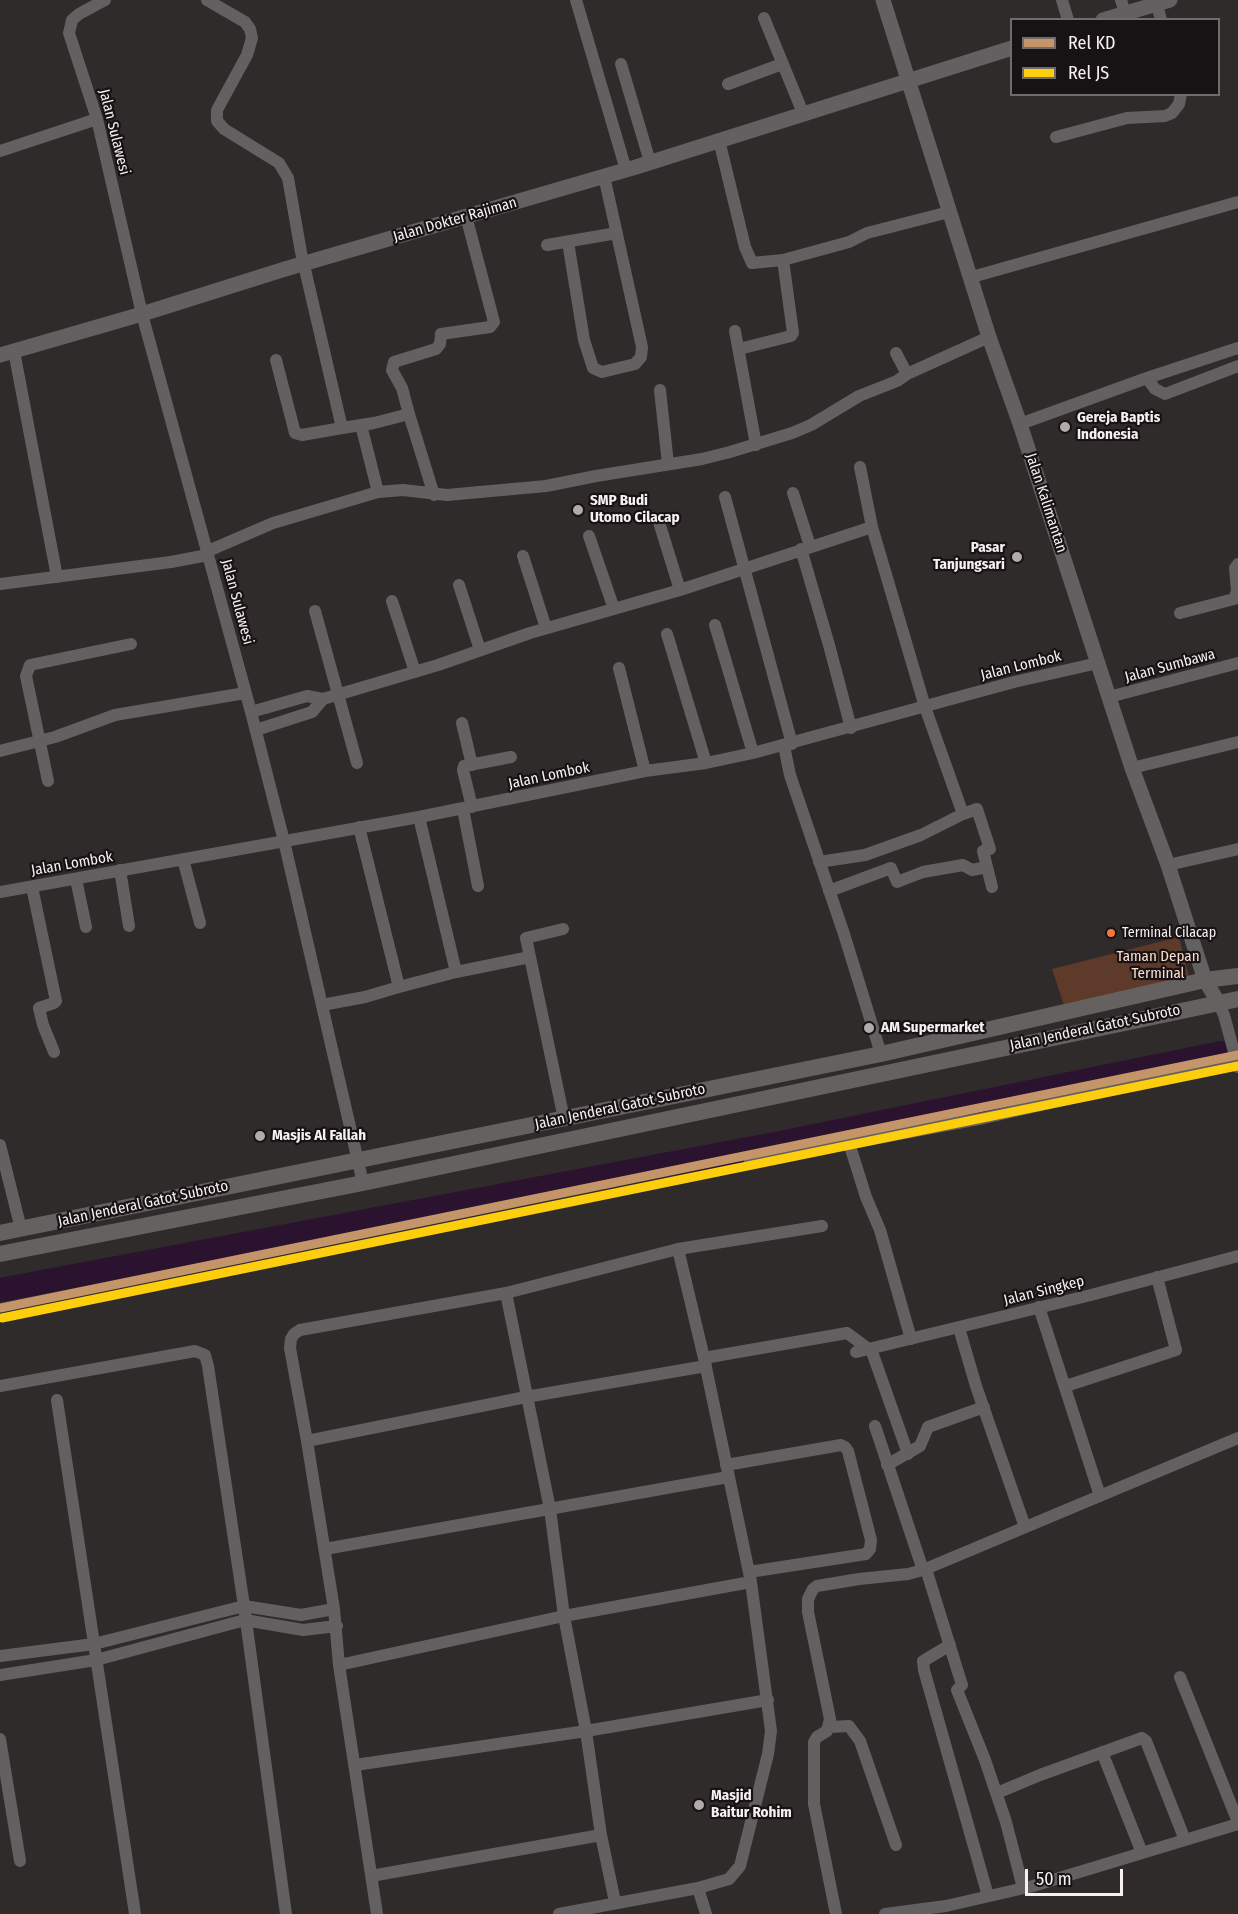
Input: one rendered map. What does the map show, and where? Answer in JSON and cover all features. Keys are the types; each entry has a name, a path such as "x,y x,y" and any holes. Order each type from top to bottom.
{"main road":[{"name":"Jalan Jenderal Gatot Subroto","path":"0,1233 881,1054 1205,980 1238,976"},
{"name":"Jalan Jenderal Gatot Subroto","path":"0,1254 363,1183 1238,999"}],"street":[{"name":"Jalan Sulawesi","path":"105,0 72,20 69,33 97,119 142,314 256,730 363,1183"},
{"path":"207,0 245,22 250,29 252,38 247,55 217,110 217,122 224,129 279,163 288,178 304,264 342,428"},
{"path":"576,0 626,170"},
{"name":"Jalan Kalimantan","path":"883,0 989,337 1020,423 1132,768 1168,865 1205,980 1218,1002"},
{"path":"1062,0 1067,18"},
{"path":"1106,18 1123,6 1161,1 1161,18"},
{"path":"764,18 803,113"},
{"name":"Jalan Dokter Rajiman","path":"7,353 626,170 1010,48"},
{"path":"621,64 650,162"},
{"path":"728,84 782,64"},
{"path":"1056,137 1126,118 1165,116 1172,113 1179,104 1181,96"},
{"path":"0,151 97,119"},
{"path":"719,140 749,259 756,263 783,260 849,242 867,233 949,212"},
{"path":"568,242 584,340 593,368 602,372 631,366 641,357 642,346 604,176"},
{"path":"972,277 1238,202"},
{"path":"434,495 402,388 392,370 394,362 436,349 440,344 441,334 490,327 494,322 466,216"},
{"path":"547,245 617,233"},
{"path":"739,349 791,336 793,333 783,260"},
{"path":"735,331 756,445"},
{"path":"0,584 171,562 208,553 273,523 378,492 403,490 434,495 471,494 546,486 702,459 756,445 811,425 859,396 897,381 907,374 989,337"},
{"path":"1020,423 1147,378 1237,352"},
{"path":"7,353 57,577"},
{"path":"896,353 907,374"},
{"path":"276,360 295,433 302,435 409,414"},
{"path":"1147,378 1155,389 1165,394 1238,366"},
{"path":"660,390 668,464"},
{"path":"361,425 378,492"},
{"path":"860,467 872,527 925,707 963,814"},
{"path":"793,493 850,728"},
{"path":"724,497 788,745 790,775 844,934 881,1054"},
{"path":"658,519 680,590"},
{"path":"251,712 308,696 323,699 415,672 546,628 680,590 872,527"},
{"path":"589,536 614,609"},
{"path":"523,556 546,628"},
{"path":"1180,613 1234,598 1237,591 1235,568 1238,564"},
{"path":"459,585 480,650"},
{"path":"392,601 415,672"},
{"path":"315,611 357,763"},
{"path":"715,625 753,753"},
{"path":"667,634 706,763"},
{"path":"48,781 26,676 30,665 131,644"},
{"name":"Jalan Lombok","path":"0,892 419,818 645,771 706,763 788,745 1014,682 1098,663"},
{"name":"Jalan Sumbawa","path":"1109,698 1238,663"},
{"path":"619,668 645,771"},
{"path":"0,751 40,741 115,715 245,693"},
{"path":"256,730 312,712 323,699"},
{"path":"462,723 472,765"},
{"path":"1132,768 1238,742"},
{"path":"478,886 467,808 464,766 511,757"},
{"path":"819,862 865,855 921,835 976,809 990,849 983,851 992,887"},
{"path":"419,818 456,972"},
{"path":"359,827 399,987"},
{"path":"1168,865 1238,849"},
{"path":"183,859 200,923"},
{"path":"829,891 891,868 897,882 923,872 930,873 950,867 963,866 972,870 987,867"},
{"path":"120,870 129,926"},
{"path":"76,879 86,927"},
{"path":"32,886 56,1001 39,1008 54,1052"},
{"path":"563,929 526,938 564,1119"},
{"path":"322,1005 365,997 456,972 530,957"},
{"path":"750,1162 984,1118 1237,1063 1218,1002"},
{"path":"849,1143 866,1197 880,1230 911,1339"},
{"path":"0,1145 21,1229"},
{"path":"377,1914 339,1665 337,1626 290,1348 294,1334 300,1330 506,1293 678,1249 822,1227"},
{"path":"559,1914 698,1888 729,1879 740,1866 768,1754 771,1731 768,1701 750,1577 705,1362 678,1249"},
{"name":"Jalan Singkep","path":"856,1352 959,1328 1238,1256"},
{"path":"1066,1386 1176,1350 1157,1277"},
{"path":"506,1293 550,1509 564,1616 586,1731 601,1835 615,1902"},
{"path":"1039,1306 1100,1496"},
{"path":"959,1328 976,1386 1025,1527"},
{"path":"307,1441 847,1334 870,1349 908,1454"},
{"path":"0,1386 195,1351 205,1355 244,1606 286,1914"},
{"path":"57,1400 135,1914"},
{"path":"887,1465 920,1446 928,1427 984,1407"},
{"path":"875,1426 950,1645 962,1685 957,1690 1006,1822 1023,1888"},
{"path":"836,1914 814,1804 814,1742 817,1737 827,1731 830,1719 808,1612 810,1594 817,1586 908,1574 925,1569 1238,1438"},
{"path":"325,1549 550,1509 841,1445 846,1448 871,1540 870,1549 866,1554 339,1665"},
{"path":"0,1656 94,1644 244,1606 301,1615 334,1609"},
{"path":"0,1675 96,1660 245,1620 303,1630 337,1626"},
{"path":"950,1645 925,1659 924,1670 988,1896"},
{"path":"885,1914 946,1906 1023,1888 1238,1823 1180,1677"},
{"path":"355,1765 768,1701"},
{"path":"829,1727 849,1726 860,1741 896,1845"},
{"path":"996,1793 1139,1738 1145,1740 1185,1840"},
{"path":"0,1739 20,1861"},
{"path":"1102,1752 1142,1853"},
{"path":"371,1876 601,1835"},
{"path":"698,1888 706,1914"}],"green space":[{"name":"Taman Depan Terminal","path":"1179,937 1190,981 1065,1008 1052,969"}],"waterway":[{"path":"0,1290 775,1144 1221,1053"}],"rail line":[{"name":"KD","path":"0,1308 1238,1055"},
{"name":"JS","path":"2,1318 1238,1066"}],"place":[{"name":"Gereja Baptis Indonesia","path":"1065,427"},
{"name":"SMP Budi Utomo Cilacap","path":"578,510"},
{"name":"Pasar Tanjungsari","path":"1017,557"},
{"name":"Terminal Cilacap","path":"1111,933"},
{"name":"AM Supermarket","path":"869,1028"},
{"name":"Masjis Al Fallah","path":"260,1136"},
{"name":"Masjid Baitur Rohim","path":"699,1805"}]}
